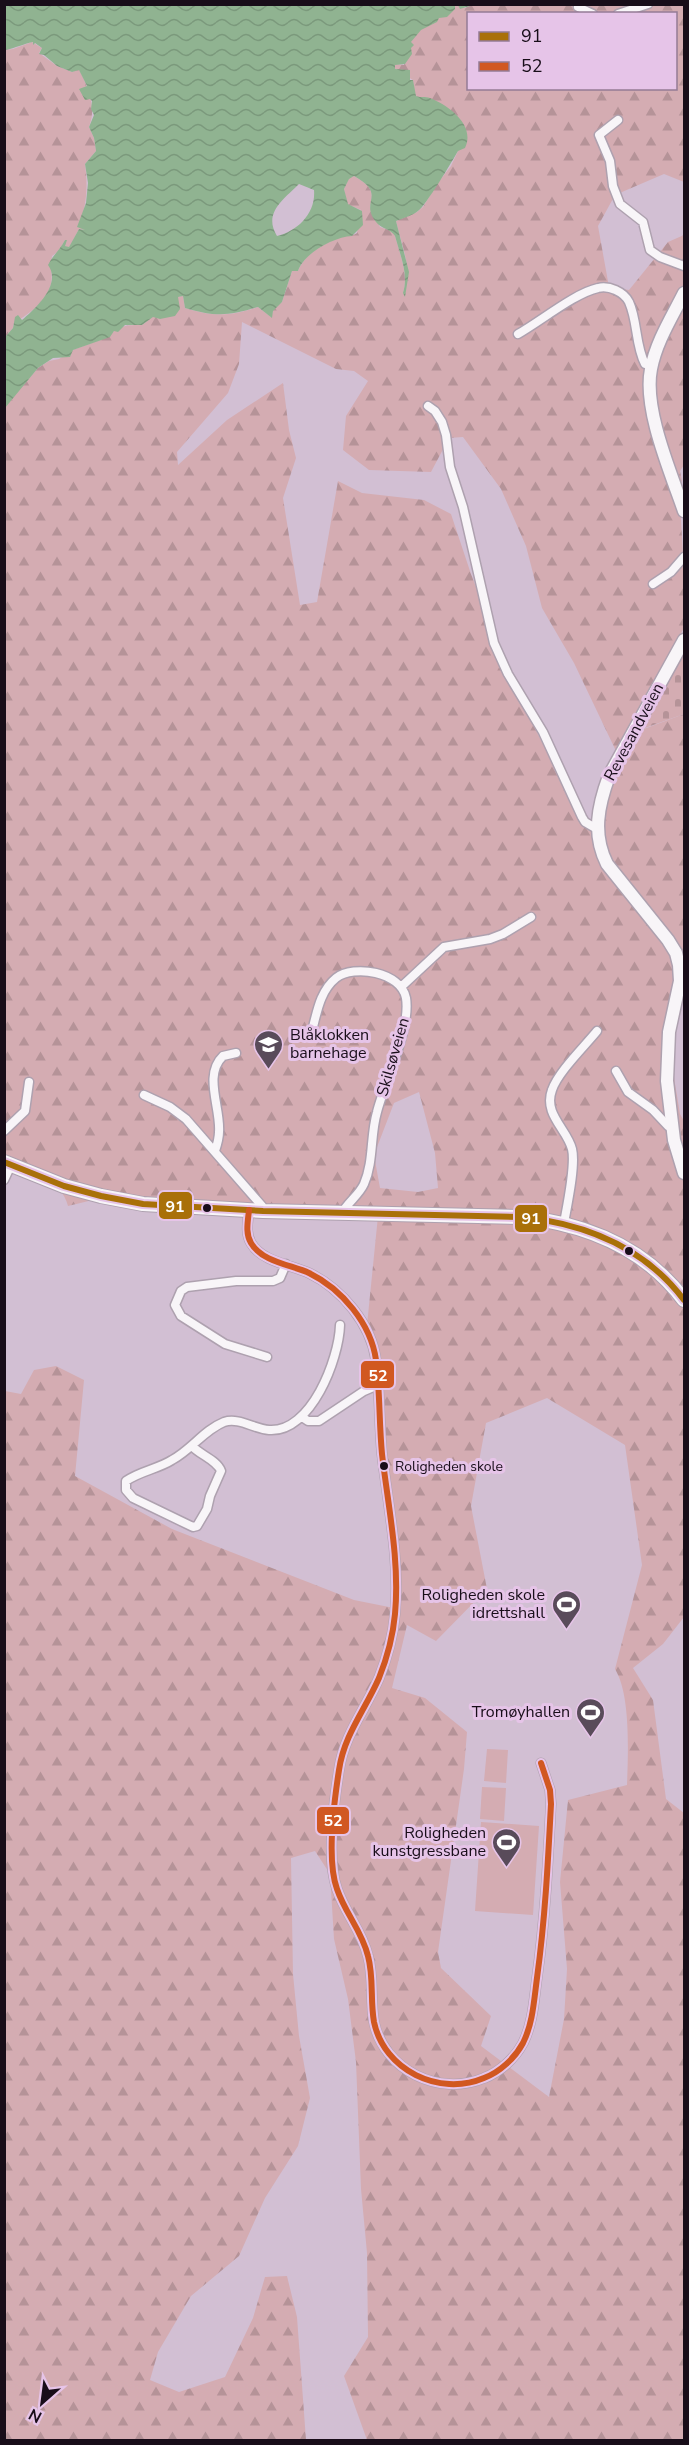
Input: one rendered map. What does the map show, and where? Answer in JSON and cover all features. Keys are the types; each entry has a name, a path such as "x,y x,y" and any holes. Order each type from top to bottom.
{"main road":[{"path":"684,293 663,334 652,366 651,388 656,428 684,511"},
{"name":"Revesandveien","path":"684,640 609,776 601,796 597,829 600,850 607,864 676,953 682,981 669,1032 666,1059 672,1126 684,1173"},
{"path":"8,1164 64,1186 142,1204 263,1211 522,1217 564,1223 588,1230 623,1246 651,1265 682,1294"}],"street":[{"path":"624,12 648,4"},
{"path":"578,7 588,12"},
{"path":"618,120 599,135 610,161 613,186 620,204 643,222 648,233 650,250 660,257 684,266"},
{"path":"518,334 587,291 606,286 628,299 640,354 645,364 652,366"},
{"name":"Revesandveien","path":"428,405 442,422 446,435 450,468 463,507 471,551 498,653 543,732 582,817 585,822 597,829"},
{"path":"652,584 671,572 684,557"},
{"path":"312,1031 323,993 337,977 361,971 375,972 390,978 401,987 444,947 490,939 503,934 531,916"},
{"name":"Skilsøveien","path":"342,1213 364,1184 370,1165 376,1114 405,1021 405,995 401,987"},
{"path":"564,1223 572,1150 552,1112 551,1092 563,1071 597,1031"},
{"path":"215,1151 220,1131 214,1095 215,1066 223,1056 236,1053"},
{"path":"616,1071 628,1092 653,1110 668,1126 672,1126"},
{"path":"4,1131 25,1111 29,1082"},
{"path":"144,1095 170,1107 186,1119 262,1206 263,1211"},
{"path":"4,1180 8,1164"},
{"path":"249,1210 250,1242 264,1256 325,1282 352,1308 370,1338 376,1358 379,1425 396,1575 396,1612 393,1634 378,1678 352,1726 341,1761 332,1856 335,1884 358,1928 369,1957 372,1972 373,2011 378,2035 401,2066 423,2080 454,2085 484,2078 505,2065 521,2046 526,2036 540,1957 551,1804 550,1791 541,1762"},
{"path":"267,1357 225,1344 181,1316 175,1305 181,1292 187,1287 236,1281 273,1281 280,1278 286,1264"},
{"path":"192,1446 199,1454 217,1464 221,1471 207,1509 197,1526 193,1527 181,1524 128,1495 126,1481 134,1475 175,1460 208,1431 232,1420 256,1428 277,1430 297,1422 323,1385 333,1363 340,1341 340,1325"},
{"path":"302,1417 308,1421 319,1422 364,1391 378,1385"}],"green space":[{"path":"473,4 684,5 684,182 664,174 615,195 598,226 609,287 629,290 668,242 684,235 684,465 680,471 682,481 679,485 684,572 684,628 662,667 633,733 684,714 684,988 670,1053 680,1114 684,1121 684,1617 663,1644 633,1668 653,1700 666,1799 684,1813 684,2440 367,2440 344,2376 368,2337 367,2253 361,2189 356,2062 348,1999 334,1939 330,1874 315,1851 291,1858 293,1974 299,2036 310,2098 298,2146 265,2198 239,2256 191,2296 158,2352 150,2380 179,2392 225,2377 253,2318 265,2277 287,2276 297,2317 306,2440 5,2440 5,1391 21,1394 34,1370 56,1366 84,1380 75,1476 172,1529 354,1600 399,1609 378,1381 367,1325 378,1216 101,1198 68,1206 59,1189 51,1182 5,1159 4,408 38,368 73,350 110,336 119,328 142,325 178,297 183,296 185,308 195,311 222,314 258,307 271,317 274,308 282,302 292,271 298,271 305,259 323,245 343,236 357,233 361,210 347,204 344,189 349,178 354,176 370,188 372,196 370,207 380,227 392,231 395,236 405,279 403,293 406,285 407,267 396,221 423,207 451,166 458,151 414,93 413,80 395,69 395,64 404,65 411,42 419,31 458,5 465,8","holes":["242,322 336,369 354,371 368,381 346,416 343,450 369,470 431,472 449,438 463,437 501,489 526,546 542,608 574,663 616,751 589,827 570,803 515,690 451,514 424,500 362,493 338,481 317,602 300,605 283,498 296,458 289,430 283,383 227,420 178,465 177,452 228,393 239,364","419,1092 435,1153 438,1188 418,1192 380,1188 374,1155 394,1103","547,1398 625,1445 642,1565 615,1669 624,1694 626,1709 627,1785 568,1800 560,1882 567,1969 564,2019 549,2097 481,2046 491,2016 441,1968 438,1952 464,1769 467,1732 425,1698 392,1688 407,1625 436,1641 487,1589 471,1506 486,1423"]},
{"path":"32,42 42,48 39,53 57,66 72,72 79,69 92,105 89,127 96,151 85,164 86,196 78,227 85,228 85,230 79,229 69,248 65,246 65,240 59,251 52,256 49,290 34,309 14,323 13,328 5,337 5,50"},
{"path":"684,645 684,714 631,733"},
{"path":"487,1749 508,1750 506,1783 484,1781"},
{"path":"482,1787 506,1788 504,1821 480,1819"},
{"name":"Roligheden kunstgressbane","path":"481,1822 539,1826 533,1915 475,1911"}],"water":[{"path":"5,4 473,5 460,9 458,5 455,6 447,17 439,18 437,22 421,30 411,42 414,45 411,48 412,54 405,64 395,65 395,69 410,70 410,80 413,80 416,96 428,97 437,101 458,117 467,131 467,140 465,148 458,151 422,208 396,221 409,272 405,297 403,293 404,272 395,236 376,222 370,209 369,188 354,176 349,179 344,189 348,204 362,211 363,225 352,236 337,239 320,247 306,258 298,271 292,271 282,302 273,311 272,318 258,307 222,314 196,311 185,308 183,296 178,297 180,309 175,316 160,319 153,317 142,325 125,325 118,332 114,331 110,337 73,350 70,357 53,358 38,368 5,408 5,337 13,328 15,317 18,315 22,320 46,295 52,280 48,265 65,240 67,240 65,246 69,247 79,229 85,230 77,227 86,203 88,183 85,164 96,151 89,127 94,115 91,109 92,101 85,100 79,89 87,86 79,70 72,72 57,66 44,55 39,54 42,48 35,43 33,45 33,42 5,50","holes":["299,184 314,190 312,206 304,220 292,230 277,236 272,220 281,201"]}],"transit line":[{"name":"91","path":"4,1162 64,1186 143,1204 263,1211 522,1217 546,1220 591,1233 632,1253 651,1266 684,1300"},
{"name":"52","path":"249,1210 248,1235 256,1249 262,1255 309,1273 333,1288 361,1321 368,1333 376,1360 382,1454 395,1554 395,1614 382,1670 345,1745 333,1814 332,1862 337,1889 362,1938 368,1956 374,2022 380,2039 389,2054 401,2066 432,2081 449,2084 467,2083 490,2075 501,2068 520,2049 529,2028 540,1956 551,1804 550,1790 541,1763"}],"place":[{"name":"Blåklokken barnehage","path":"269,1070"},
{"name":"Roligheden skole","path":"384,1466"},
{"name":"Roligheden skole idrettshall","path":"566,1630"},
{"name":"Tromøyhallen","path":"591,1738"},
{"name":"Roligheden kunstgressbane","path":"507,1868"}]}
